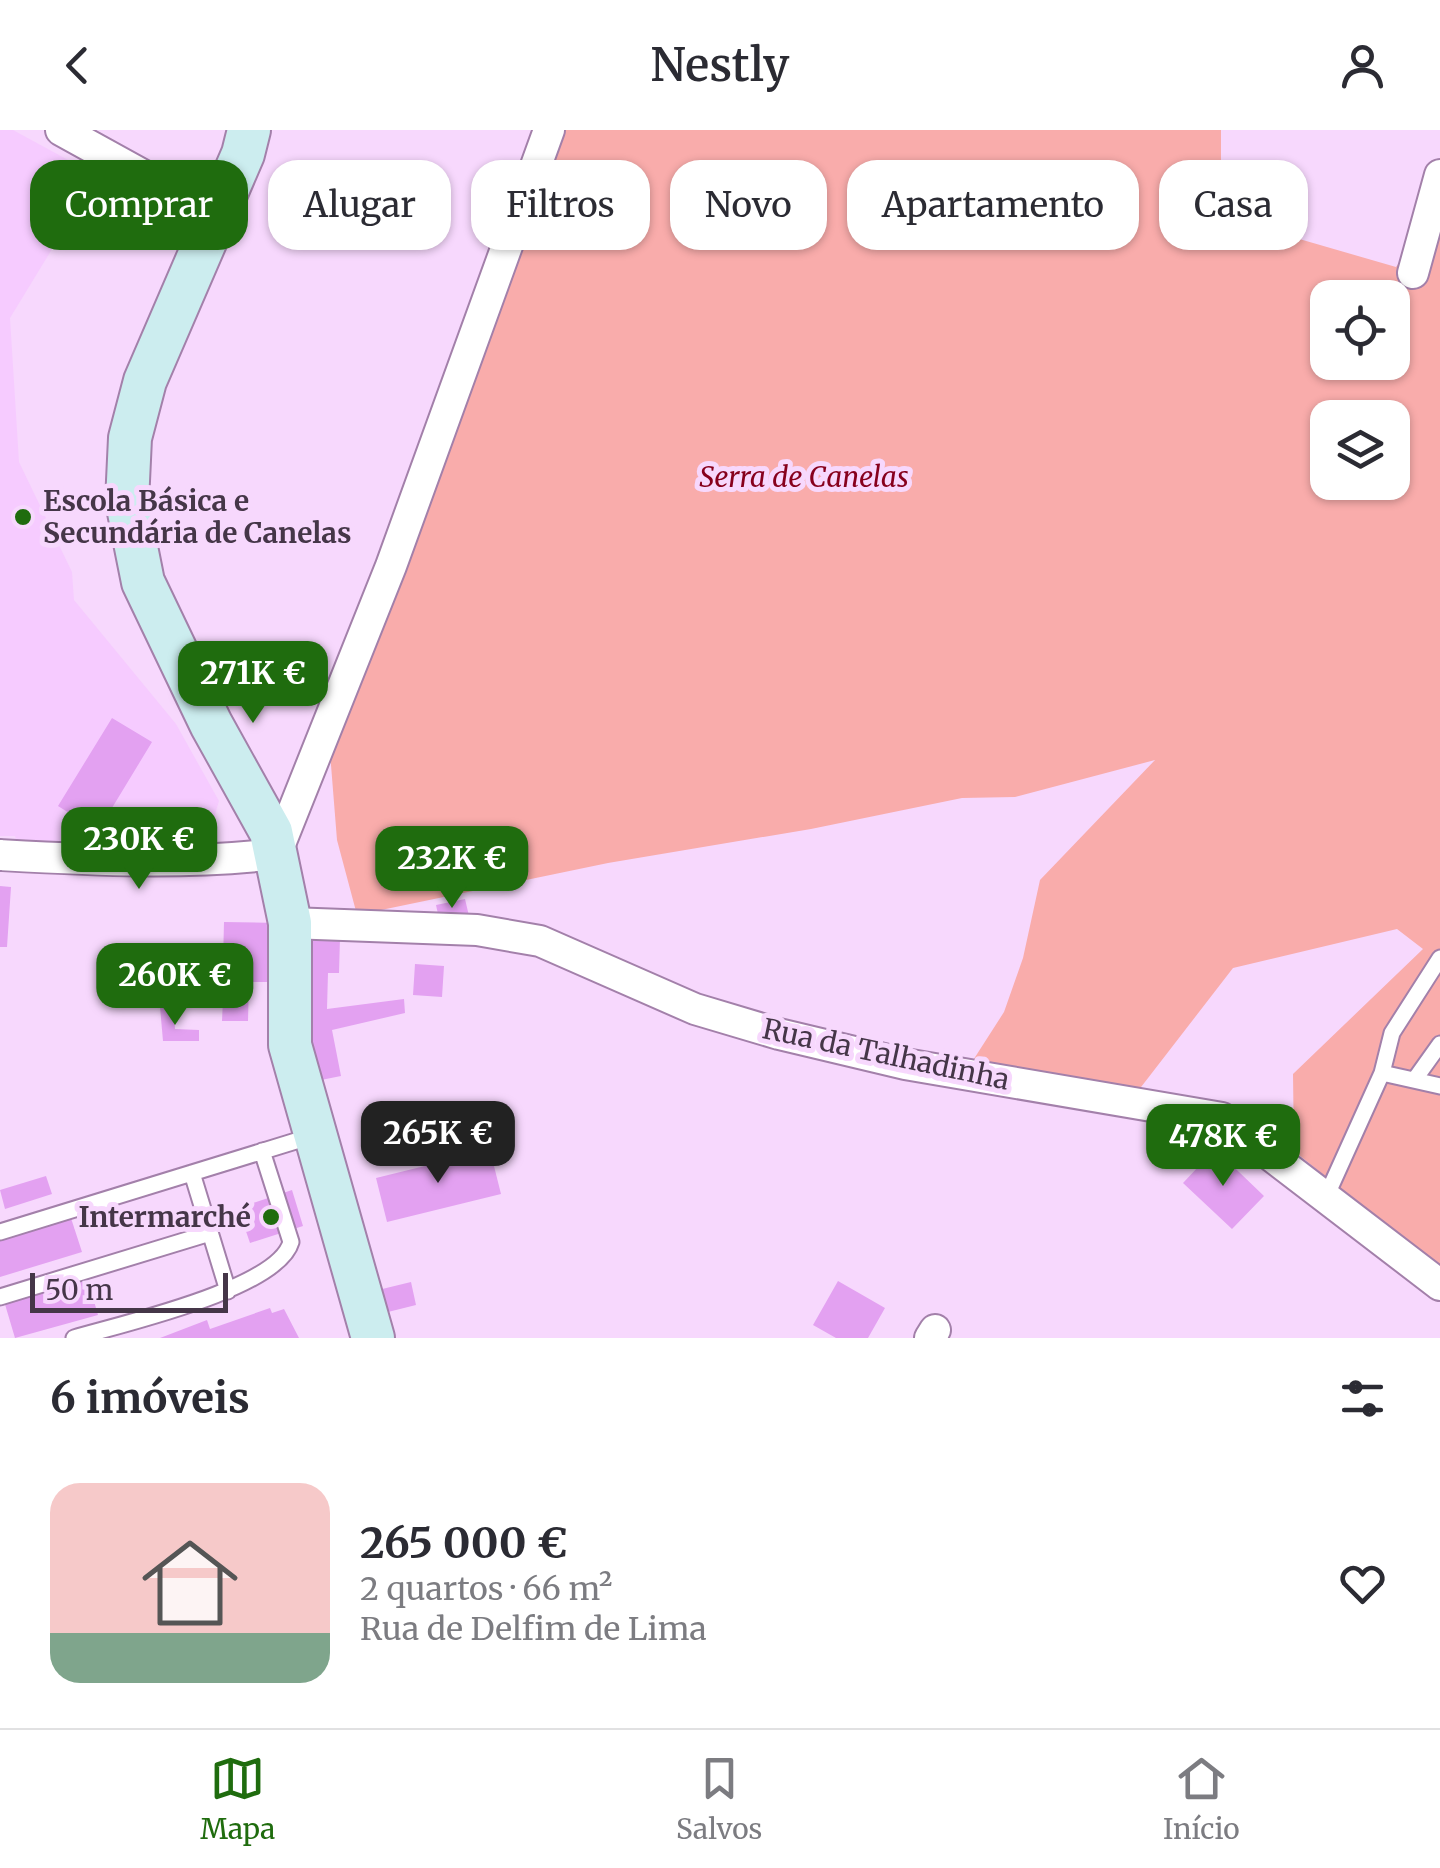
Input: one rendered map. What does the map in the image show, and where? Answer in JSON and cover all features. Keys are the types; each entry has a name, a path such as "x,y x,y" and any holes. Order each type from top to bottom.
{"main road":[{"path":"240,160 249,130"},
{"path":"200,250 145,380 130,438 127,502 143,582 210,724 271,832 290,924 290,1045 373,1338"}],"street":[{"path":"61,130 115,160"},
{"path":"0,855 131,862 226,860 276,854 391,566 549,130"},
{"path":"1412,273 1440,174"},
{"name":"Rua da Talhadinha","path":"290,924 477,930 540,941 695,1009 779,1034 905,1064 1222,1118 1440,1285"}],"lane":[{"path":"1326,1196 1382,1073 1392,1033 1440,958"},
{"path":"1415,1079 1440,1044"},
{"path":"1382,1073 1440,1086"},
{"path":"0,1232 316,1135"},
{"path":"74,1338 228,1290 256,1279 276,1265 291,1242 262,1151"},
{"path":"192,1172 228,1290"},
{"path":"0,1297 210,1233"}],"shaded area":[{"path":"0,130 13,130 68,160 30,160 30,250 51,250 10,318 19,462 72,572 74,600 176,724 219,801 206,845 171,855 17,843 15,836 0,836"}],"green space":[{"name":"Serra de Canelas","path":"556,130 1221,130 1221,160 1159,160 1159,250 1308,250 1308,242 1396,267 1440,204 1440,1269 1294,1151 1293,1074 1423,949 1397,929 1233,968 1138,1091 970,1065 1004,1012 1023,958 1040,880 1155,760 1015,797 962,798 811,829 608,863 357,915 337,840 329,740 511,250 650,250 650,160 545,160"}],"building":[{"path":"112,718 152,742 98,831 58,806"},
{"path":"0,886 11,887 7,947 0,947"},
{"path":"465,899 469,916 440,923 436,905"},
{"path":"224,922 279,923 277,982 249,982 248,1021 222,1021 223,999 183,1000 183,970 223,962"},
{"path":"340,938 339,973 328,973 327,1009 404,999 405,1013 332,1030 341,1076 316,1081 306,1037 303,947 312,939"},
{"path":"415,964 444,966 442,997 413,995"},
{"path":"160,1007 174,1008 175,1029 199,1030 199,1041 163,1041"},
{"path":"1215,1149 1264,1196 1232,1229 1183,1183"},
{"path":"490,1150 501,1194 387,1222 376,1178"},
{"path":"46,1176 52,1194 5,1209 0,1190"},
{"name":"Intermarché","path":"292,1190 303,1226 250,1243 238,1208"},
{"path":"70,1215 82,1252 0,1277 0,1235"},
{"path":"87,1277 98,1315 15,1338 4,1301"},
{"path":"838,1281 885,1308 868,1338 836,1338 813,1325"},
{"path":"411,1282 416,1305 380,1314 374,1291"},
{"path":"270,1308 272,1313 284,1309 299,1338 160,1338 207,1320 210,1329"}],"place":[{"name":"Escola Básica e Secundária de Canelas","path":"23,517"},
{"name":"Intermarché","path":"271,1217"}]}
